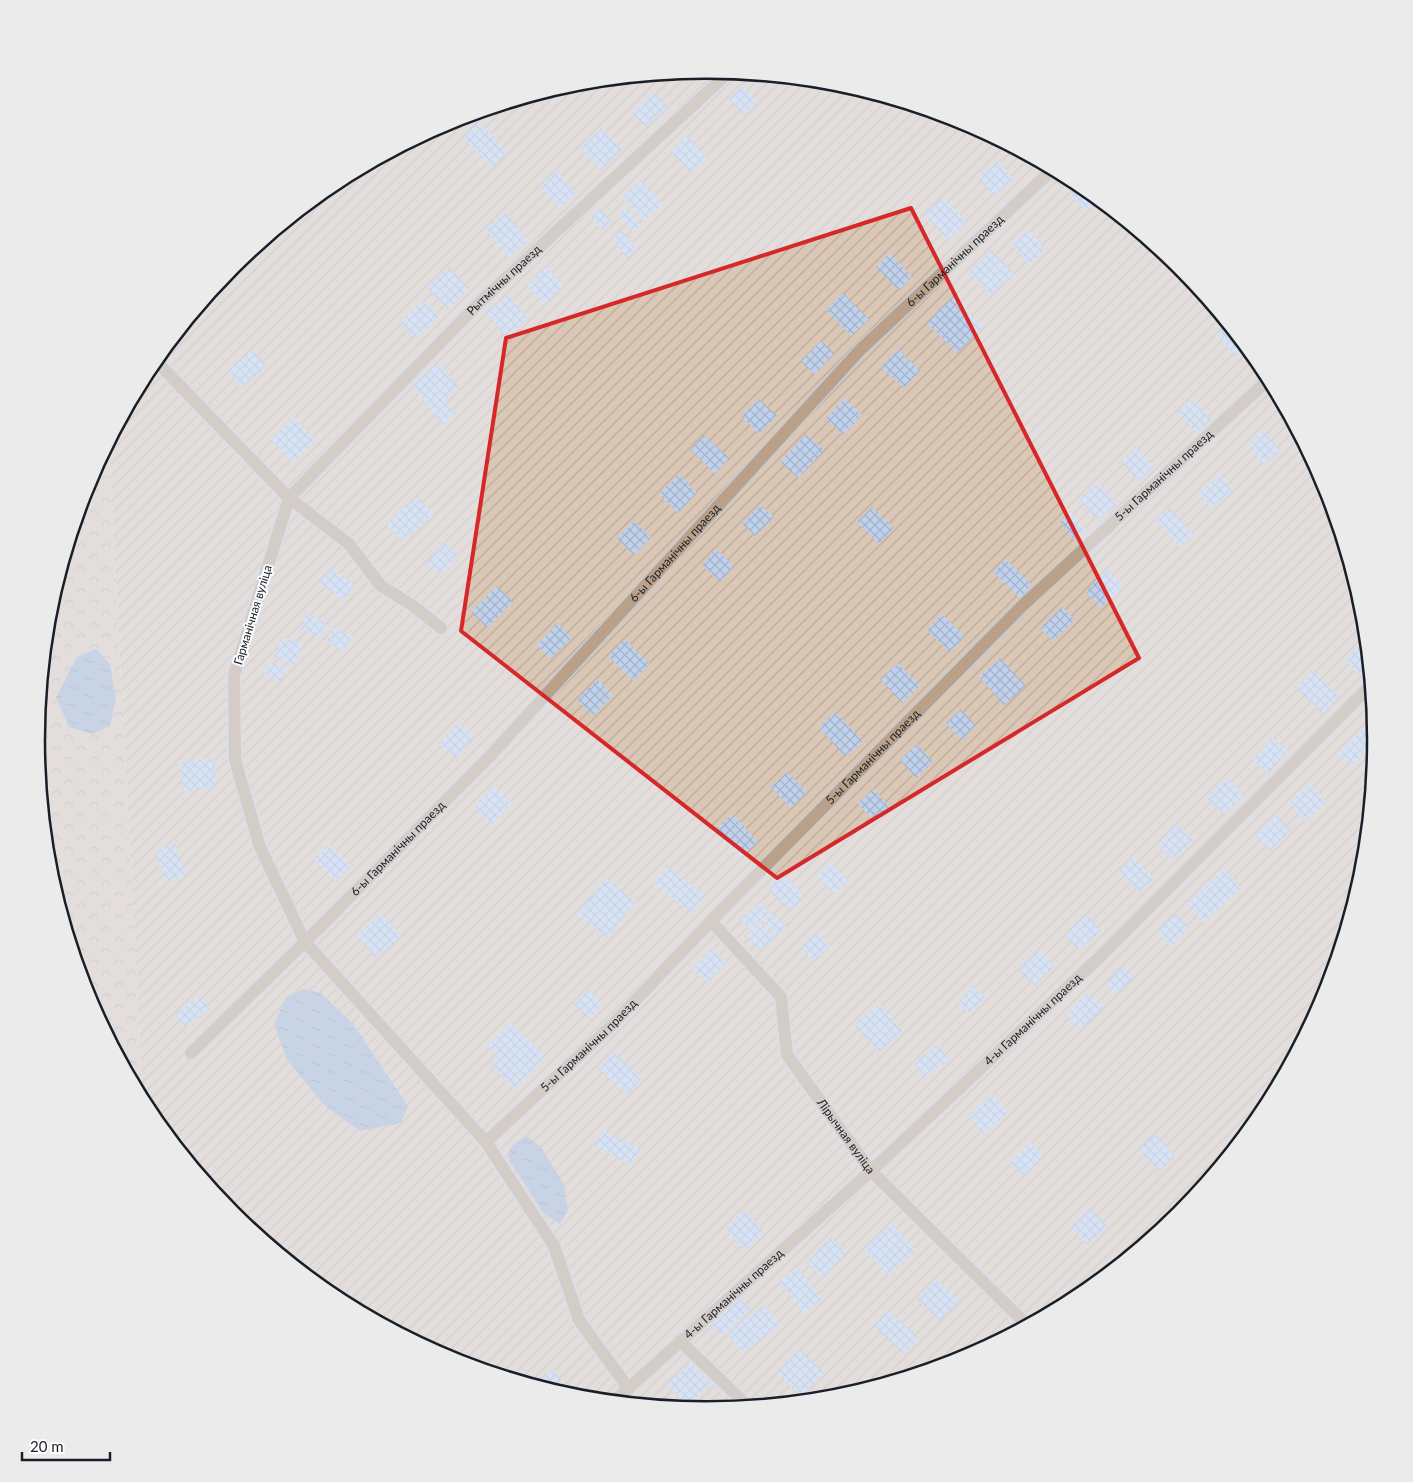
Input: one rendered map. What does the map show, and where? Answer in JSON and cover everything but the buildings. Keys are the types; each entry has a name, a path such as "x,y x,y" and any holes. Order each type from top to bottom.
{"lane":[{"name":"Рытмічны праезд","path":"289,498 480,302 721,80"},
{"name":"6-ы Гарманічны праезд","path":"191,1053 305,942 492,754 860,350 1047,174"},
{"path":"161,366 289,498 349,544 382,586 412,605 441,628"},
{"name":"5-ы Гарманічны праезд","path":"486,1142 609,1028 711,921 1022,606 1263,383"},
{"name":"Гарманічная вуліца","path":"289,498 234,675 235,760 260,847 305,942 486,1142 554,1246 579,1320 629,1390"},
{"name":"4-ы Гарманічны праезд","path":"620,1397 871,1171 1103,954 1366,690"},
{"name":"Лірычная вуліца","path":"711,921 782,996 787,1055 871,1171 1023,1321"},
{"path":"680,1341 743,1401"}],"highlighted area":[{"path":"911,208 1139,658 777,878 461,631 506,338"}],"green space":[{"path":"706,79 793,85 836,92 878,102 960,130 1037,168 1074,191 1109,216 1174,273 1204,305 1257,373 1300,448 1318,488 1333,528 1355,612 1367,698 1368,741 1367,784 1355,870 1333,954 1318,994 1300,1034 1257,1109 1204,1177 1174,1209 1109,1266 1074,1291 1037,1314 960,1352 878,1380 836,1390 750,1401 706,1402 620,1397 577,1390 535,1380 453,1352 376,1314 339,1291 304,1266 239,1209 182,1144 156,1109 142,1086 110,456 156,373 209,305 270,244 339,191 376,168 453,130 535,102 577,92 620,85"},
{"path":"110,456 142,1086 113,1034 80,954 58,870 46,784 46,698 58,612 80,528"}],"water":[{"path":"96,649 110,664 116,699 110,726 92,734 69,727 56,697 77,657"},
{"path":"303,989 321,993 353,1024 408,1106 401,1123 360,1131 326,1107 287,1060 274,1024 286,997"},
{"path":"528,1137 540,1146 564,1184 568,1210 560,1224 544,1214 509,1160 509,1150 518,1140"}]}
